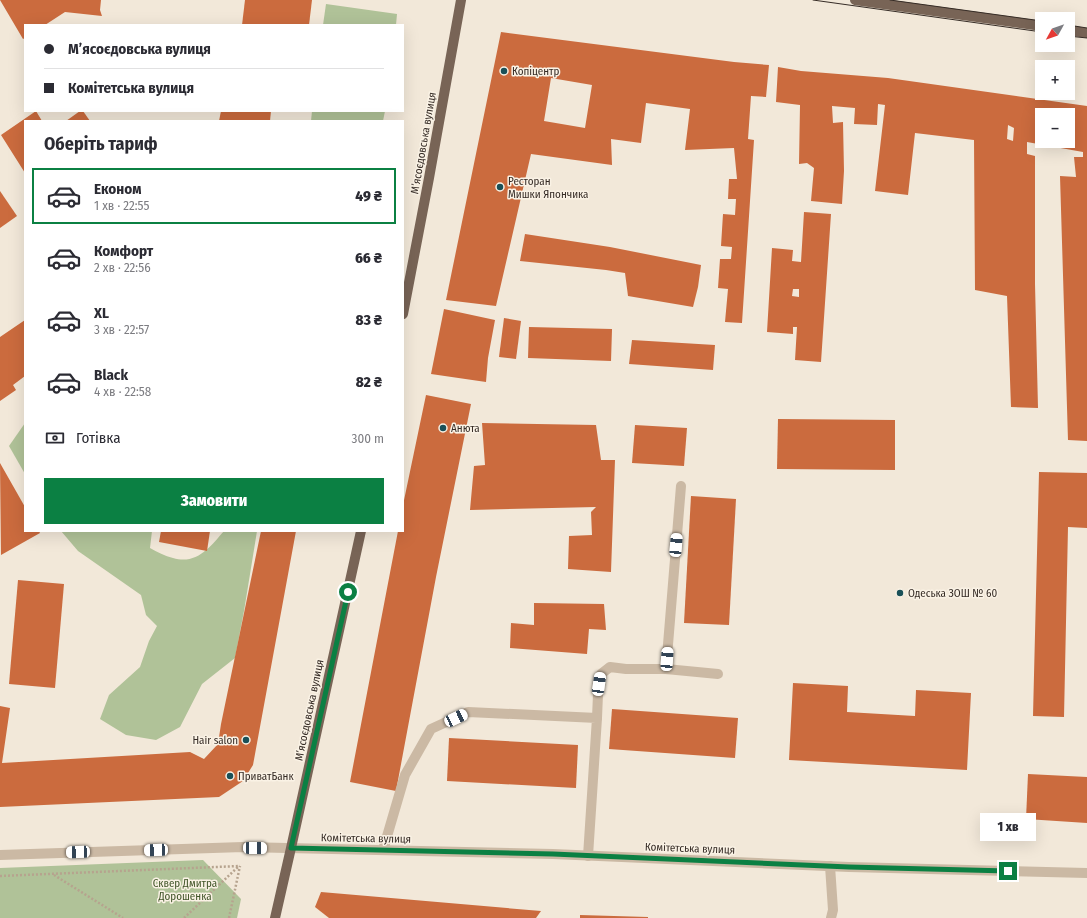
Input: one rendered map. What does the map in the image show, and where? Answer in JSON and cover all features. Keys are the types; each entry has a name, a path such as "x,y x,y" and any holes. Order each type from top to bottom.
{"main road":[{"name":"Мʼясоєдовська вулиця","path":"404,309 461,0"},
{"path":"855,0 1035,25"},
{"path":"1075,31 1087,33"},
{"name":"Мʼясоєдовська вулиця","path":"274,918 291,848 361,532"}],"street":[{"path":"666,669 681,486"},
{"path":"588,856 598,694 601,674 610,667 666,669 718,674"},
{"path":"383,850 405,775 432,729 468,712 597,718"},
{"path":"0,855 235,848 291,848"},
{"name":"Комітетська вулиця","path":"291,848 588,856 830,866 1087,873"},
{"path":"830,866 833,910 831,918"}],"path":[{"path":"0,876 240,866"},
{"path":"184,918 240,866"},
{"path":"229,918 240,866"},
{"path":"53,874 123,918"}],"green space":[{"path":"326,4 397,14 396,24 323,24"},
{"path":"312,112 385,112 383,120 311,120"},
{"path":"24,424 24,472 9,446"},
{"path":"62,532 152,532 150,548 167,556 182,560 196,557 202,553 214,543 223,532 257,532 235,658 202,684 180,727 156,740 126,735 100,719 109,695 140,667 149,641 157,626 146,615 141,595 78,551"},
{"name":"Сквер Дмитра Дорошенка","path":"203,860 241,899 237,918 0,918 0,868"}],"building":[{"path":"0,0 101,0 100,10 102,16 65,12 47,24 24,24 23,39"},
{"path":"245,0 312,0 309,24 242,24"},
{"path":"501,32 734,62 769,65 766,97 751,96 748,139 754,140 742,323 725,322 728,289 718,288 720,259 731,259 732,247 721,246 723,214 735,215 736,199 728,199 729,179 737,179 734,148 685,150 690,109 646,103 641,143 611,139 612,165 531,154 496,306 446,300","holes":["551,78 592,85 585,128 544,121"]},
{"path":"778,67 801,71 888,78 1035,99 1035,100 1087,106 1087,441 1068,440 1060,176 1076,177 1074,157 1083,157 1083,152 1061,148 1075,148 1075,108 1035,108 1035,143 1027,142 1027,154 1035,156 1035,284 1038,408 1011,407 1007,296 975,290 974,140 915,133 908,195 875,191 885,105 878,104 877,125 854,124 855,108 832,106 833,123 843,122 844,171 842,204 811,201 814,168 807,163 799,164 800,105 776,102","holes":["1008,125 1014,128 1013,141 1007,139"]},
{"path":"35,112 37,112 41,120 24,120 24,171 1,135"},
{"path":"79,112 84,112 89,120 67,120"},
{"path":"221,112 271,112 270,120 219,120"},
{"path":"0,191 17,216 0,228"},
{"path":"804,212 831,214 821,362 795,360 797,327 793,327 793,334 767,332 772,248 793,250 792,261 801,262","holes":["793,289 799,289 799,297 792,296"]},
{"path":"525,234 610,247 701,265 693,307 628,296 625,273 520,261"},
{"path":"444,309 495,320 488,358 486,382 431,374"},
{"path":"504,318 521,321 516,359 499,357"},
{"path":"24,321 24,377 13,385 16,390 0,401 0,337"},
{"path":"529,327 612,329 611,361 528,358"},
{"path":"632,340 715,345 713,370 629,364"},
{"path":"426,395 471,404 436,577 396,791 350,782 398,532 404,532 404,500"},
{"path":"778,419 895,420 895,470 777,469"},
{"path":"482,423 596,425 601,460 615,460 611,572 568,569 569,536 592,535 591,512 596,507 470,510 474,466 485,465"},
{"path":"635,425 687,428 684,466 632,463"},
{"path":"0,463 24,505 24,532 40,533 1,555"},
{"path":"1039,472 1087,473 1087,528 1068,527 1064,717 1033,716"},
{"path":"691,496 736,499 729,625 684,623"},
{"path":"161,532 210,532 207,551 159,542"},
{"path":"261,532 296,532 253,765 243,781 219,797 0,807 0,706 10,708 2,763 190,752 204,759 218,744"},
{"path":"18,580 64,584 55,688 9,684"},
{"path":"534,603 604,604 606,630 589,629 587,654 510,648 511,623 534,625"},
{"path":"793,683 848,686 847,712 915,716 916,690 971,693 967,770 789,760"},
{"path":"612,709 738,718 735,758 609,749"},
{"path":"449,738 578,745 576,788 447,781"},
{"path":"1028,774 1087,777 1087,823 1026,819"},
{"path":"321,892 541,911 536,918 329,918 315,907"},
{"path":"580,915 648,917 648,918 580,918"}],"tram line":[{"path":"813,0 1035,31"},
{"path":"890,0 1035,20"},
{"path":"1075,26 1087,28"},
{"path":"1075,37 1087,38"}],"place":[{"name":"Копіцентр","path":"504,71"},
{"name":"Ресторан Мишки Япончика","path":"500,187"},
{"name":"Анюта","path":"443,428"},
{"name":"Одеська ЗОШ № 60","path":"900,593"},
{"name":"Hair salon","path":"246,740"},
{"name":"ПриватБанк","path":"230,776"}],"route":[{"path":"348,592 291,848 553,854 849,867 1008,871"}]}
